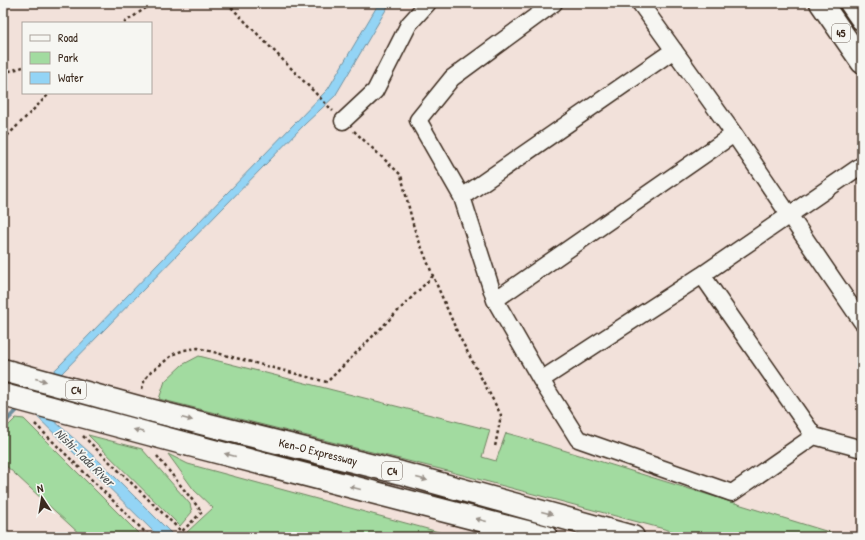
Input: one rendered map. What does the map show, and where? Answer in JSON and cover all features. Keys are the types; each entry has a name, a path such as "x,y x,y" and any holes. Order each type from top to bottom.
{"main road":[{"name":"45","path":"821,3 862,62"},
{"name":"45","path":"851,3 862,19"},
{"name":"Ken-O Expressway","path":"3,370 145,401 633,537"},
{"name":"Ken-O Expressway","path":"3,395 546,537"}],"street":[{"path":"344,121 375,91 409,24 428,3"},
{"path":"554,3 452,78 418,120 462,197 495,300 541,380 578,439 732,493 814,436"},
{"path":"640,3 734,134 862,322"},
{"path":"462,197 674,50"},
{"path":"495,300 734,134"},
{"path":"541,380 702,275 862,165"},
{"path":"702,275 814,436 862,449"}],"path":[{"path":"125,22 153,3"},
{"path":"227,3 344,121 401,175 414,228 433,276 459,336 501,416 495,447"},
{"path":"3,74 22,68"},
{"path":"3,140 49,94"},
{"path":"145,401 145,378 151,372 174,354 184,350 198,348 327,382 433,276"},
{"path":"32,420 150,537"},
{"path":"82,435 182,532"},
{"path":"153,451 202,512 177,536"}],"green space":[{"path":"199,356 490,430 482,457 496,461 506,433 845,537 694,537 440,469 159,399 165,381 182,365"},
{"path":"16,418 24,419 142,537 83,537 3,463 3,431"},
{"path":"88,435 142,449 190,504 192,512 180,526"},
{"path":"168,454 188,464 457,537 192,537 187,532 213,508 194,490"}],"water":[{"name":"Nishi-Yada River","path":"379,3 390,3 335,96 305,124 62,373 32,401 99,461 175,537 159,537 3,383 3,372 27,396 59,366 328,89"}],"waterway":[{"path":"3,424 20,407"}]}
